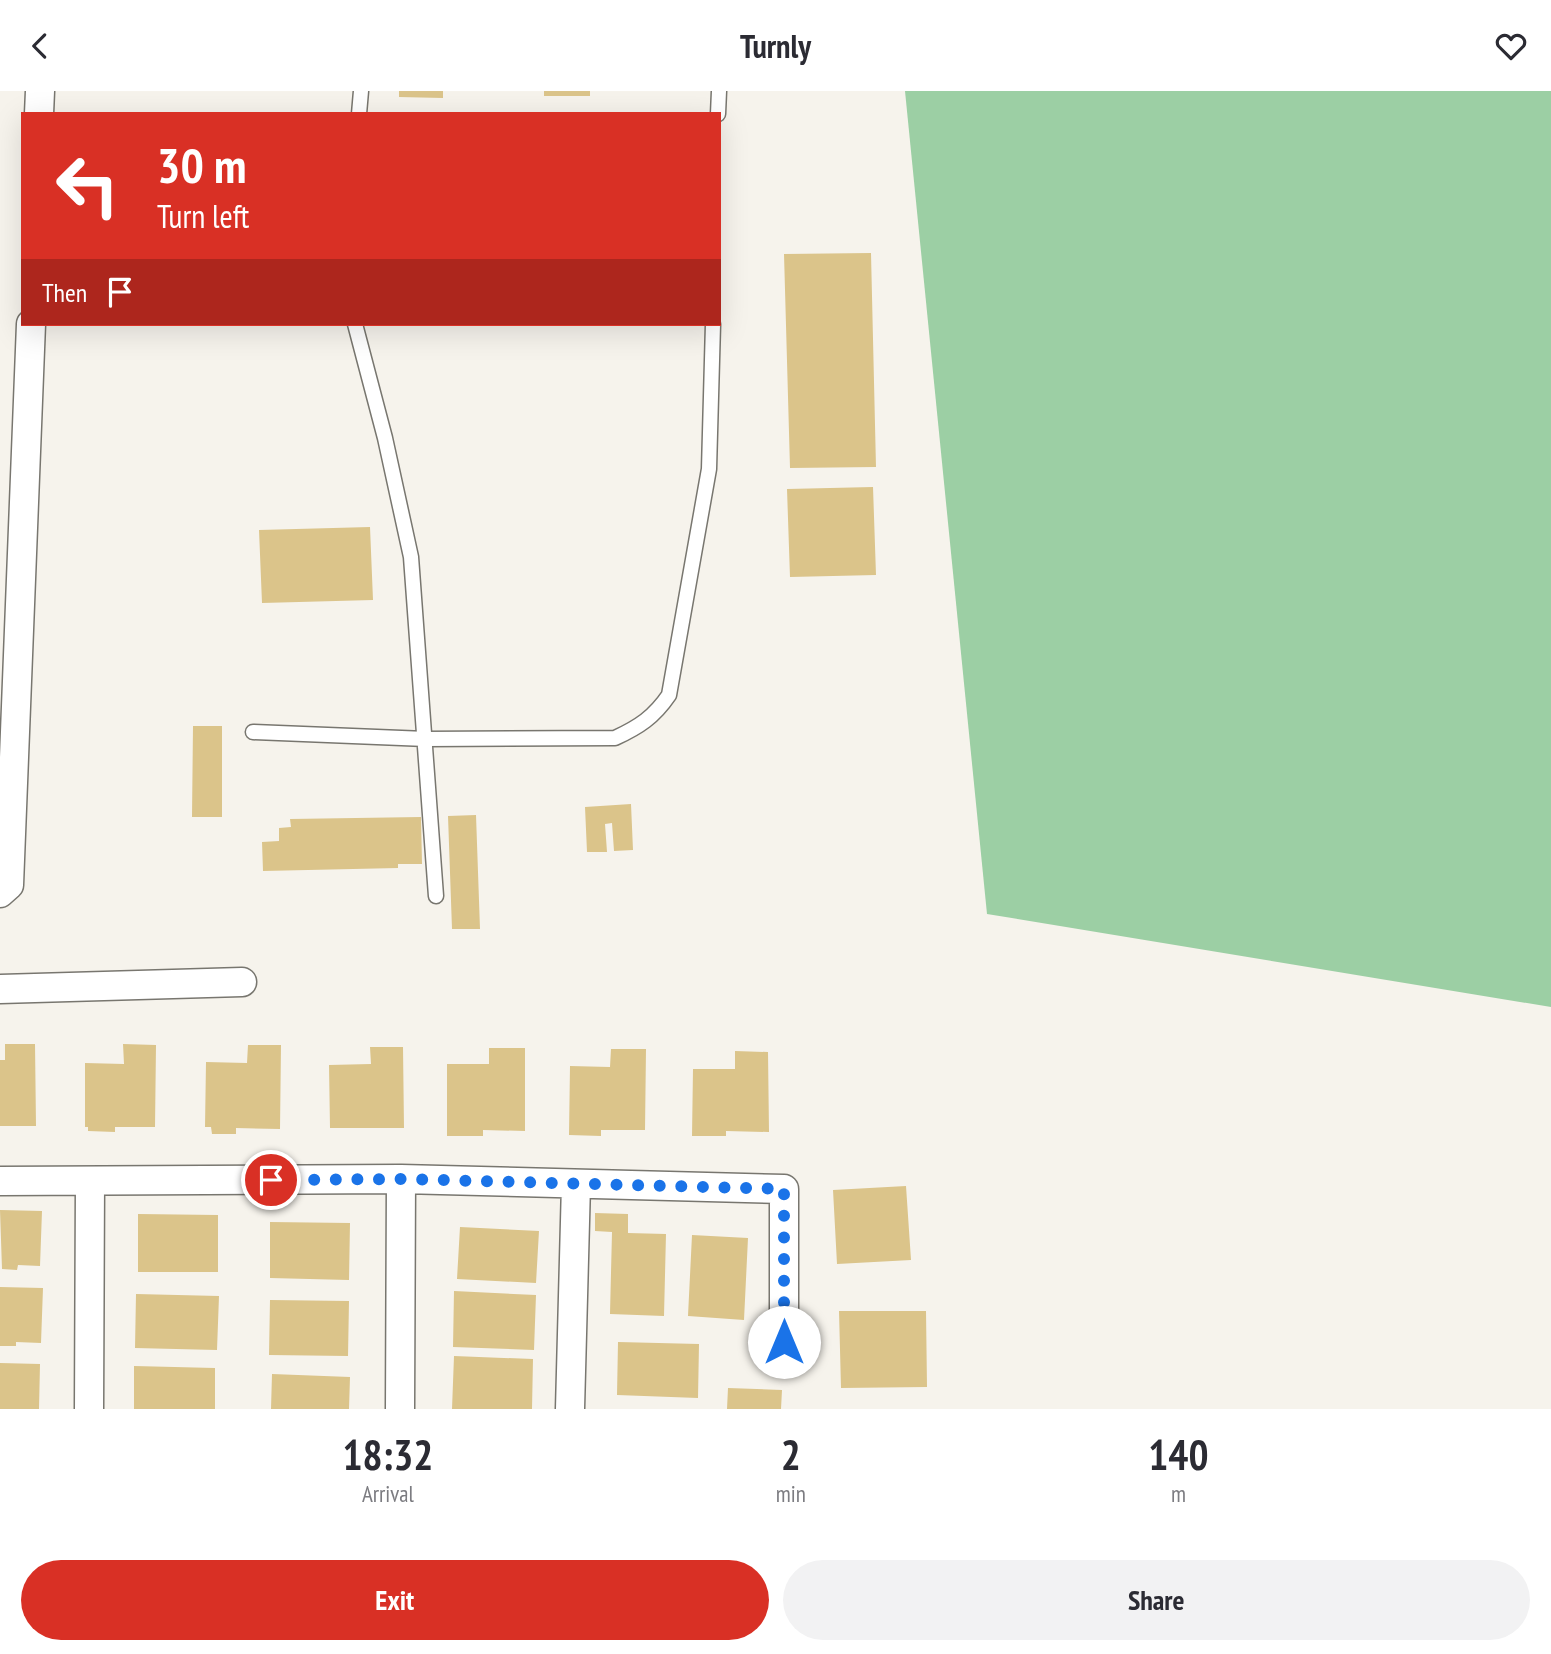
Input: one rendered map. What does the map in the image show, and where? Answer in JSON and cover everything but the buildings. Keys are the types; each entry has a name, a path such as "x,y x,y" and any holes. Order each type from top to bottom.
{"street":[{"path":"39,112 40,91"},
{"path":"0,893 9,885 31,326"},
{"path":"0,989 242,982"},
{"path":"400,1409 401,1179"},
{"path":"0,1181 401,1179 784,1189 784,1342"},
{"path":"89,1409 90,1181"},
{"path":"570,1409 576,1184"}],"lane":[{"path":"359,112 361,91"},
{"path":"718,112 719,91"},
{"path":"356,326 386,438 411,557 436,896"},
{"path":"253,732 426,739 615,738 638,728 657,713 669,695 709,469 713,326"}],"green space":[{"path":"905,91 1551,91 1551,1007 987,914"}],"route":[{"path":"271,1180 401,1179 784,1189 784,1342"}]}
